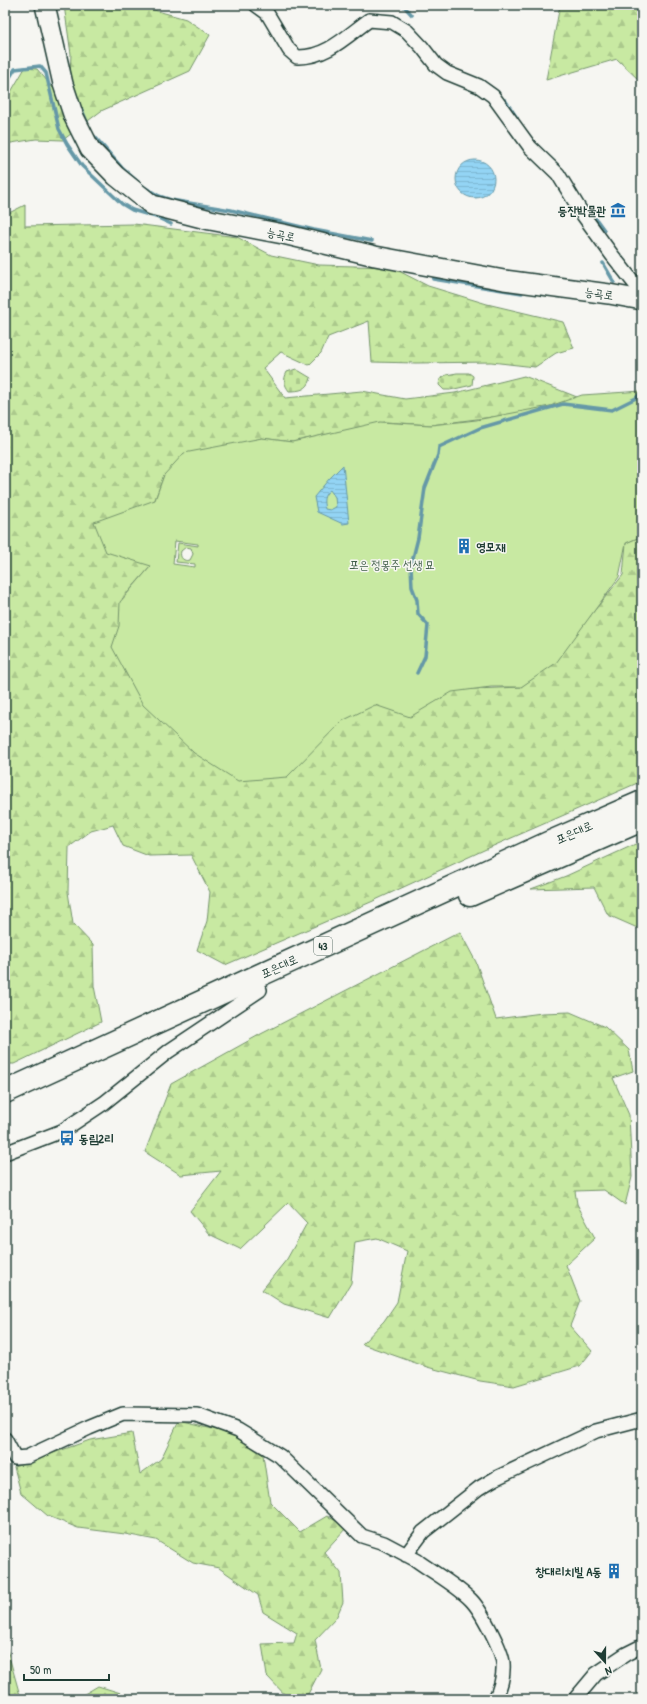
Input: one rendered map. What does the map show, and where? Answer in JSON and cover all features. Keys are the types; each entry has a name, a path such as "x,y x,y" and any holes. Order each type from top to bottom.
{"highway":[{"name":"포은대로","path":"5,1092 534,849 642,802"},
{"name":"포은대로","path":"5,1108 388,931 642,820"},
{"path":"5,1077 31,1072 84,1055"}],"street":[{"name":"능곡로","path":"45,5 63,84 74,117 90,149 116,176 152,205 210,220 283,234 383,257 504,280 609,294 642,300"},
{"path":"256,5 267,13 289,50 296,57 306,58 321,53 338,44 369,20 392,22 407,31 436,65 447,73 479,86 493,96 530,147 558,174 583,215 642,294"},
{"path":"5,1153 62,1131 104,1103 169,1051 260,990"},
{"path":"5,1439 15,1458 27,1457 88,1428 123,1414 197,1415 238,1430 280,1456 362,1536 384,1542 413,1559 472,1600 481,1612 496,1643 503,1662 502,1685 495,1699"},
{"path":"413,1559 423,1532 479,1488 496,1478 596,1431 642,1419"},
{"path":"575,1699 596,1674 626,1654 642,1646"}],"green space":[{"path":"64,5 136,5 186,19 210,35 190,71 101,111 63,140 36,139 5,144 5,102 25,68 37,69 54,89 70,74 71,54"},
{"path":"560,5 642,5 642,83 617,59 546,80"},
{"path":"25,205 25,226 134,224 237,237 271,255 319,265 391,267 428,286 487,304 563,322 574,348 556,353 535,367 491,362 372,362 369,321 328,337 321,353 309,365 281,352 263,368 285,398 362,391 405,399 455,393 524,376 577,397 553,409 431,425 385,422 292,442 261,438 164,475 153,505 151,566 122,599 339,721 379,701 452,690 521,687 554,661 623,575 626,543 642,536 642,781 484,850 371,902 225,965 197,950 207,921 210,892 191,855 149,856 123,846 113,825 91,831 69,847 68,892 73,924 93,945 94,986 101,1022 14,1064 5,1064 5,215"},
{"path":"296,369 311,378 310,382 303,389 289,391 285,384 285,377 287,372"},
{"path":"469,373 473,376 472,385 444,390 439,385 440,379 446,375"},
{"name":"포은 정몽주 선생 묘","path":"642,391 642,536 626,543 619,577 556,663 521,687 491,687 452,692 410,717 375,705 342,721 287,777 238,781 194,753 143,705 112,647 119,626 120,602 151,566 106,552 94,522 155,500 164,475 184,453 262,438 292,442 380,422 431,425 476,420 550,406 582,395","holes":["175,541 198,544 198,546 178,543 176,562 195,564 195,567 173,564","186,547 191,548 193,554 190,560 184,560 181,557 181,551"]},
{"path":"642,841 642,930 608,915 594,887 531,889 566,876"},
{"path":"460,932 476,962 496,1019 542,1013 570,1012 605,1027 629,1050 633,1071 613,1078 629,1115 632,1177 625,1205 604,1190 575,1191 577,1204 595,1238 566,1265 580,1301 570,1326 592,1351 580,1366 514,1386 480,1381 427,1367 362,1344 384,1321 397,1302 407,1251 377,1238 355,1242 351,1283 330,1318 284,1304 262,1290 287,1259 307,1223 288,1203 240,1249 209,1234 190,1211 221,1171 181,1175 145,1152 171,1084 259,1035"},
{"path":"179,1421 234,1434 263,1455 270,1502 300,1532 327,1516 347,1527 324,1552 341,1573 343,1602 336,1618 315,1640 321,1669 308,1694 296,1699 289,1699 267,1676 262,1644 294,1643 297,1633 263,1612 258,1595 219,1568 193,1563 156,1540 125,1534 78,1528 48,1516 21,1493 14,1467 90,1440 132,1433 140,1474 161,1459"},
{"path":"5,1642 21,1699 5,1699"},
{"path":"98,1686 137,1698 138,1699 76,1699"}],"water":[{"path":"471,160 479,160 489,165 493,172 493,186 489,193 479,198 471,198 461,193 459,190 456,183 456,175 461,165 464,163"},
{"path":"343,465 349,523 343,524 317,512 314,497","holes":["330,490 335,497 336,507 330,510 325,509 324,501 326,494"]}],"waterway":[{"path":"403,5 412,15"},
{"path":"5,85 15,69 40,66 46,73 59,129 82,166 122,204 132,210 156,217 171,224"},
{"path":"505,100 517,118"},
{"path":"82,110 87,122"},
{"path":"94,136 122,168 144,187 159,196 171,200 231,210 314,230 372,241"},
{"path":"588,208 604,230"},
{"path":"603,263 614,282"},
{"path":"433,279 522,293"},
{"path":"417,673 425,656 428,625 418,614 417,600 412,587 411,566 418,538 425,488 438,455 439,447 480,428 563,404 612,410 636,398 642,392"}],"place":[{"name":"등잔박물관","path":"618,210"},
{"name":"영모재","path":"464,546"},
{"name":"동림2리","path":"67,1138"},
{"name":"창대리치빌 A동","path":"614,1571"}]}
